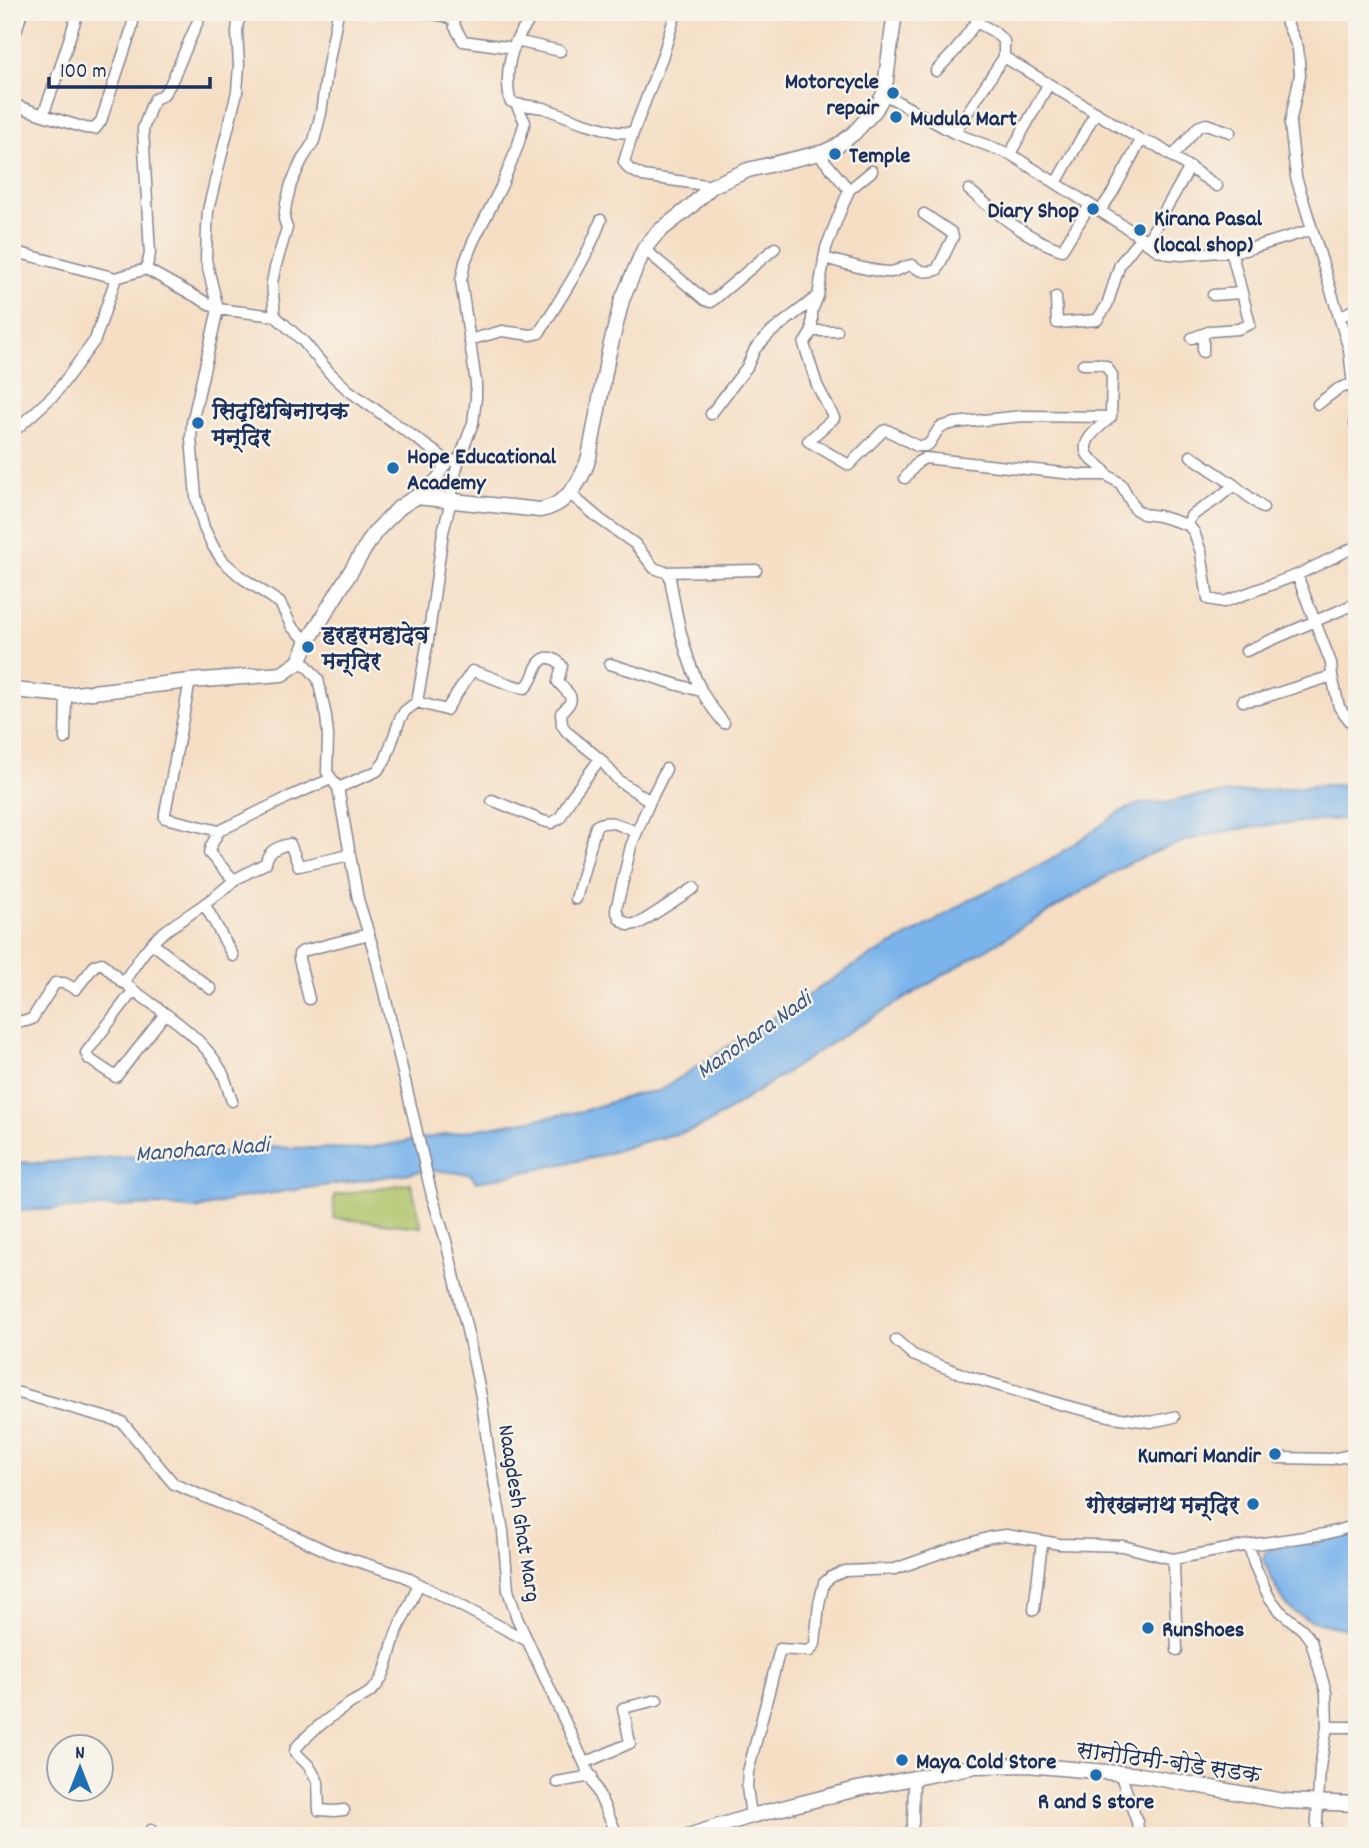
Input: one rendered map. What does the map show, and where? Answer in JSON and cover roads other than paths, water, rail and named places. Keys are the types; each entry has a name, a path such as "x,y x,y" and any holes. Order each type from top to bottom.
{"main road":[{"path":"12,690 66,695 282,674 299,662 308,641 374,532 400,507 416,497 540,510 559,503 575,487 589,457 608,356 622,300 644,249 657,233 712,186 747,170 837,146 853,133 875,110 884,94 895,12"},
{"name":"सानोठिमी-बोडे सडक","path":"688,1836 857,1788 976,1766 1014,1765 1120,1773 1284,1801 1357,1804"}],"street":[{"path":"12,44 22,12"},
{"path":"43,115 78,12"},
{"path":"12,104 95,129 101,121 131,32 135,12"},
{"path":"146,269 150,254 144,129 151,106 170,85 202,12"},
{"path":"244,12 238,22 237,32 237,92 208,210 206,260 218,309 192,423 196,498 204,528 223,561 241,577 280,603 292,627 308,641"},
{"path":"275,316 272,283 287,228 284,219 286,204 291,184 314,141 338,12"},
{"path":"420,12 454,20 463,41 560,51"},
{"path":"676,12 624,162 629,169 643,176 712,186"},
{"path":"1285,12 1286,21 1298,48 1300,75 1290,124 1296,177 1349,349 1357,429"},
{"path":"531,13 515,45 509,69 507,86 510,101 544,108 617,132 633,133"},
{"path":"936,71 956,50 976,22 1004,41 1004,57 954,133"},
{"path":"1004,57 1157,146 1217,186"},
{"path":"1010,154 1048,85"},
{"path":"884,94 954,133 1010,154 1159,250 1176,255 1245,250 1311,230"},
{"path":"416,497 454,461 474,423 476,383 461,281 473,242 517,148 525,122 516,104"},
{"path":"1056,183 1096,112"},
{"path":"1173,156 1198,127 1206,124 1230,132"},
{"path":"969,190 1008,222 1030,236 1062,250 1095,208 1113,192 1141,139"},
{"path":"818,153 849,190"},
{"path":"1056,297 1057,323 1097,320 1107,305 1120,264 1143,240 1190,167"},
{"path":"872,171 849,190 826,248 818,296 812,311 812,331 804,344 817,385 834,418 808,441 849,465 883,430 887,430 925,452 1082,475 1107,475"},
{"path":"824,258 892,272 912,265 921,272 937,270 953,237 952,233 924,214"},
{"path":"469,340 502,331 531,335 539,333 577,273 601,220"},
{"path":"644,249 705,300 712,302 775,248"},
{"path":"12,250 116,278 146,269 218,309 275,316 303,341 348,390 454,461"},
{"path":"1203,352 1198,336 1211,331 1238,329 1250,324 1231,250"},
{"path":"12,433 55,394 94,340 116,278"},
{"path":"1213,295 1241,293"},
{"path":"711,414 747,367 755,348 818,296"},
{"path":"1340,317 1357,308"},
{"path":"812,331 837,331"},
{"path":"1083,365 1106,366 1112,376 1111,417 1090,435 1086,447 1088,456 1103,468 1107,475 1121,484 1135,509 1143,514 1188,525 1194,532 1201,552 1208,599 1224,602 1297,575 1357,546"},
{"path":"1318,404 1338,389 1354,383"},
{"path":"905,478 940,427 954,423 1022,416 1111,417"},
{"path":"1191,456 1263,508"},
{"path":"234,880 209,853 219,831 291,796 377,771 385,761 400,719 416,702 430,628 443,532 451,501 454,461"},
{"path":"1188,525 1191,516 1234,485"},
{"path":"569,493 635,544 654,568 669,572 756,570"},
{"path":"669,572 676,615 690,665 701,691 724,723"},
{"path":"1297,575 1331,663 1339,707 1354,726 1356,771"},
{"path":"1246,651 1357,603"},
{"path":"416,702 446,710 472,671 515,687 525,688 531,683 540,661 552,658 562,666 558,682 567,690 571,699 570,705 561,713 562,725 600,759 619,781 650,801"},
{"name":"Naagdesh Ghat Marg","path":"299,662 307,666 318,679 328,736 327,772 335,783 358,899 369,934 438,1221 455,1279 481,1396 503,1531 508,1590 517,1618 618,1836"},
{"path":"610,664 701,691"},
{"path":"1243,701 1259,699 1332,676"},
{"path":"190,681 164,813 165,818 219,831"},
{"path":"65,739 66,695"},
{"path":"492,800 542,821 556,822 600,759"},
{"path":"666,769 631,846 616,911 620,919 629,925 640,923 694,888"},
{"path":"576,899 596,826 600,822 608,821 636,832"},
{"path":"123,982 163,933 218,896 234,880 266,863 271,851 290,844 299,866 350,855"},
{"path":"205,905 233,956"},
{"path":"309,999 299,954 369,934"},
{"path":"153,944 211,989"},
{"path":"12,1021 32,1018 55,982 76,989 95,965 102,963 133,990 183,1026 206,1049 222,1071 232,1101"},
{"path":"133,990 86,1053 89,1059 116,1077 165,1014"},
{"path":"896,1340 914,1355 945,1368 1063,1405 1113,1417 1151,1422 1174,1417"},
{"path":"12,1391 122,1422 174,1484 331,1553 404,1576 528,1641"},
{"path":"1279,1458 1331,1458 1357,1454"},
{"path":"751,1816 748,1772 780,1649 810,1651 815,1644 824,1583 831,1577 845,1571 895,1569 991,1537 1006,1535 1042,1542 1122,1546 1173,1559 1325,1534 1357,1525"},
{"path":"1034,1610 1042,1542"},
{"path":"1250,1545 1254,1564 1269,1597 1311,1641 1326,1692 1327,1727 1320,1768 1316,1836"},
{"path":"1173,1559 1177,1650"},
{"path":"344,1810 319,1810 318,1782 309,1766 295,1752 296,1748 309,1734 378,1684 418,1584"},
{"path":"585,1763 630,1743 623,1708 657,1700"},
{"path":"1327,1727 1357,1727"},
{"path":"1120,1773 1137,1822 1139,1836"},
{"path":"557,1782 592,1776"},
{"path":"910,1836 913,1823 914,1777"}],"water":[{"name":"Manohara Nadi","path":"1327,785 1357,785 1357,818 1232,830 1176,844 1131,862 839,1038 709,1123 689,1131 596,1157 476,1182 470,1174 431,1170 239,1198 198,1209 159,1205 12,1211 12,1162 41,1163 129,1156 200,1159 247,1147 363,1149 583,1111 636,1094 659,1091 858,963 973,898 1049,861 1122,811 1141,803 1170,802 1186,797"},
{"path":"1357,1528 1357,1631 1318,1623 1292,1610 1276,1589 1263,1560 1265,1553 1305,1540 1310,1544 1317,1544 1324,1536"}],"place":[{"name":"Motorcycle repair","path":"893,93"},
{"name":"Mudula Mart","path":"896,117"},
{"name":"Temple","path":"835,154"},
{"name":"Diary Shop","path":"1093,209"},
{"name":"Kirana Pasal (local shop)","path":"1140,230"},
{"name":"सिद्धिबिनायक मन्दिर","path":"198,423"},
{"name":"Hope Educational Academy","path":"393,468"},
{"name":"हरहरमहादेव मन्दिर","path":"308,647"},
{"name":"Kumari Mandir","path":"1275,1454"},
{"name":"गोरखनाथ मन्दिर","path":"1253,1504"},
{"name":"RunShoes","path":"1148,1628"},
{"name":"Maya Cold Store","path":"902,1760"},
{"name":"R and S store","path":"1096,1775"}]}
